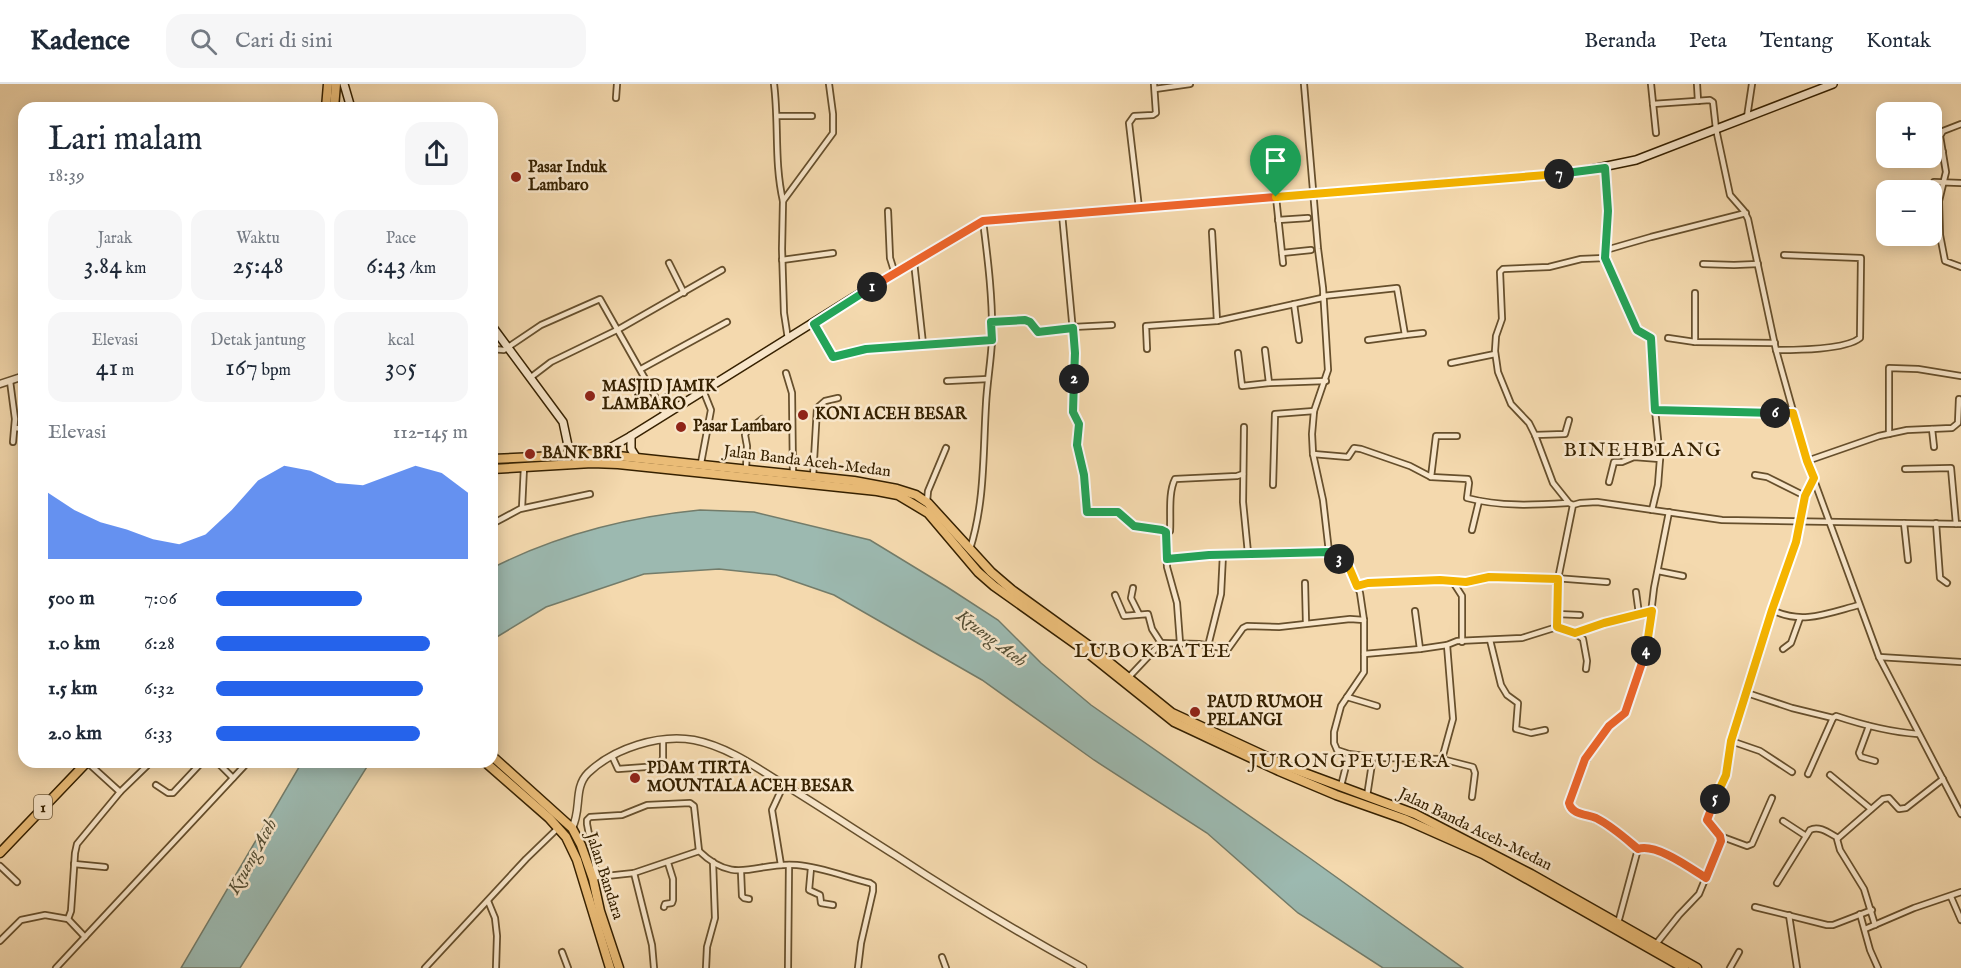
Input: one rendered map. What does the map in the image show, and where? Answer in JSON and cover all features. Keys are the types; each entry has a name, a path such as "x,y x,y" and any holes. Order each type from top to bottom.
{"highway":[{"path":"326,102 328,84"},
{"path":"334,102 336,84"},
{"name":"Jalan Banda Aceh-Medan","path":"498,459 599,454 636,457 701,463 750,473 898,495 928,513 978,572 1002,593 1084,650 1167,717 1255,756 1415,814 1504,859 1697,968"},
{"name":"Jalan Banda Aceh-Medan","path":"498,469 592,463 793,475 854,481 916,495 928,503 991,572 1012,590 1088,645 1172,713 1336,795 1404,819 1483,854 1684,968"},
{"name":"Jalan Bandara","path":"498,762 553,816 558,828 566,837 620,968"},
{"name":"1","path":"0,853 81,768"},
{"name":"Jalan Bandara","path":"493,768 553,816 572,828 595,878 596,912 610,968"}],"main road":[{"path":"344,84 349,102"},
{"path":"599,454 983,221 1605,168 1636,160 1833,84"},
{"path":"498,334 563,422 570,455"},
{"path":"631,436 631,449 636,457"}],"street":[{"path":"616,98 617,84"},
{"path":"774,84 777,157 783,201 782,260 785,326 788,339"},
{"path":"783,201 833,133 829,84"},
{"path":"1139,208 1130,123 1134,116 1156,113 1155,86 1190,84"},
{"path":"1304,84 1328,364 1326,381 1314,411 1313,454 1323,500 1329,552"},
{"path":"1651,84 1656,133"},
{"path":"1697,84 1698,100"},
{"path":"1747,117 1752,84"},
{"path":"1653,104 1698,100 1713,102 1716,129 1730,195 1746,213 1776,350 1807,461 1879,657 1961,814"},
{"path":"777,116 812,116"},
{"path":"1961,124 1941,133 1946,172 1942,183 1961,183"},
{"path":"1605,168 1608,211 1605,258 1637,330 1651,338 1660,459 1658,485 1652,510"},
{"path":"1276,197 1283,263"},
{"path":"888,211 890,258 895,274"},
{"path":"1606,250 1746,213"},
{"path":"1062,214 1075,353 1073,412 1078,419 1077,445 1084,475 1087,512 1118,512 1134,526 1166,532"},
{"path":"1278,220 1308,218"},
{"path":"970,549 979,509 992,340 983,221"},
{"path":"1212,232 1217,321"},
{"path":"1942,245 1945,261 1961,267"},
{"path":"1282,253 1311,250"},
{"path":"782,260 833,253"},
{"path":"1776,350 1830,347 1860,338 1861,258 1784,255"},
{"path":"1571,504 1553,483 1529,423 1511,404 1506,393 1495,354 1496,336 1502,319 1501,270 1549,267 1581,259 1605,258"},
{"path":"914,262 923,344"},
{"path":"669,263 684,293"},
{"path":"1703,264 1734,266 1758,264"},
{"path":"530,378 551,362 619,329 722,270"},
{"path":"1147,349 1146,326 1217,321 1323,297 1397,288 1405,335"},
{"path":"1695,293 1695,342"},
{"path":"498,350 508,348 541,325 598,298 603,301 665,414"},
{"path":"1294,304 1299,340"},
{"path":"991,322 1025,320 1030,322 1039,333 1073,327 1112,325"},
{"path":"641,369 727,322"},
{"path":"814,324 833,357 866,349 992,340"},
{"path":"1368,340 1423,333"},
{"path":"1668,338 1695,342 1775,344"},
{"path":"1265,350 1269,382"},
{"path":"1238,353 1242,386 1269,382 1326,381"},
{"path":"1451,363 1495,354"},
{"path":"1889,434 1889,368 1918,369 1961,376 1961,371"},
{"path":"786,373 792,393 793,475"},
{"path":"0,384 18,378"},
{"path":"947,381 988,379"},
{"path":"10,381 14,404 13,442"},
{"path":"701,463 711,410 703,390"},
{"path":"813,477 817,408 825,400 838,398"},
{"path":"1807,461 1889,434 1907,430 1952,428 1958,425 1959,399"},
{"path":"1655,410 1793,413"},
{"path":"1273,485 1275,414 1314,411"},
{"path":"750,473 745,435 762,419"},
{"path":"1535,435 1565,434 1569,420"},
{"path":"1244,427 1243,502 1248,553"},
{"path":"1932,429 1934,447"},
{"path":"1431,477 1436,436 1457,436"},
{"path":"928,503 928,491 946,447"},
{"path":"1313,454 1348,457 1355,447 1410,466 1431,477 1468,479 1467,498 1513,506 1598,502 1722,520 1958,524 1950,468 1905,469"},
{"path":"1609,482 1614,462 1622,462 1634,457 1660,459"},
{"path":"522,508 524,467"},
{"path":"1166,532 1170,531 1175,479 1243,474"},
{"path":"1755,475 1767,477 1805,496"},
{"path":"1772,798 1752,844 1747,846 1720,836 1708,823 1707,816 1726,775 1731,741 1796,542 1805,496 1814,478"},
{"path":"498,521 522,508 590,494"},
{"path":"1472,530 1479,501"},
{"path":"1557,627 1558,579 1571,504"},
{"path":"1638,849 1602,822 1573,811 1569,803 1585,759 1609,726 1625,713 1647,647 1669,512"},
{"path":"1904,523 1908,560"},
{"path":"1936,524 1940,578 1947,583"},
{"path":"1166,532 1167,559 1178,610 1180,643"},
{"path":"1167,559 1177,556 1223,554 1329,552 1349,567 1362,602 1363,675 1339,712 1334,740 1337,750 1373,757 1442,759 1474,768 1472,797"},
{"path":"1208,646 1221,594 1223,554"},
{"path":"1658,571 1683,576"},
{"path":"1357,586 1368,583 1474,581 1489,577 1607,582"},
{"path":"1453,581 1462,596 1462,642"},
{"path":"1305,583 1306,623"},
{"path":"1133,588 1131,598 1138,614"},
{"path":"1636,592 1639,614"},
{"path":"1115,595 1122,615 1127,617 1148,614 1152,629 1161,643"},
{"path":"1772,610 1791,618 1800,618 1859,605"},
{"path":"1415,611 1420,649"},
{"path":"1575,633 1652,611"},
{"path":"1557,614 1580,615"},
{"path":"1783,649 1791,643 1800,618"},
{"path":"1129,677 1161,643 1228,649 1243,628 1247,626 1273,627 1350,619 1364,620"},
{"path":"1364,654 1420,649 1447,645 1456,641 1522,638 1557,627 1575,633 1584,641 1586,669"},
{"path":"1490,640 1501,685 1507,695 1518,703 1516,729 1531,733 1545,730"},
{"path":"1442,759 1454,719 1447,645"},
{"path":"1879,657 1961,662"},
{"path":"1747,693 1792,708 1833,718 1836,716 1869,726 1918,734"},
{"path":"1347,697 1377,706"},
{"path":"1808,774 1833,718"},
{"path":"1869,726 1859,753 1861,757 1875,761"},
{"path":"612,756 618,769 659,766 663,758 663,740"},
{"path":"572,828 577,818 578,792 581,783 592,769 612,756 642,744 663,740 692,740 709,744 728,752 784,784 981,908 1083,968"},
{"path":"1731,741 1760,751 1792,772"},
{"path":"1341,788 1349,754"},
{"path":"1367,795 1373,757"},
{"path":"94,768 120,792"},
{"path":"68,919 71,911 77,844 120,792 145,768"},
{"path":"156,785 168,793 173,793 196,768"},
{"path":"223,768 233,778"},
{"path":"56,968 242,768"},
{"path":"1830,776 1871,809"},
{"path":"1838,838 1886,798 1899,809 1906,808 1943,778"},
{"path":"781,865 772,810 784,784"},
{"path":"577,818 587,820 590,817 622,815 647,805 690,803 694,806 699,851 713,862 730,870 741,872 789,865 811,868 870,883 873,885 873,891 861,943 858,968"},
{"path":"587,820 595,878 634,873 699,851"},
{"path":"1783,821 1806,836"},
{"path":"425,968 526,859 558,828"},
{"path":"1777,883 1806,836 1814,828 1822,829 1838,838"},
{"path":"1656,944 1699,894 1721,841 1720,836"},
{"path":"1838,838 1840,850 1864,889 1875,925"},
{"path":"1638,849 1644,847 1657,850 1706,878"},
{"path":"1618,923 1638,849"},
{"path":"664,907 673,900 673,879 668,862"},
{"path":"706,968 707,947 715,918 713,862"},
{"path":"74,864 105,867"},
{"path":"788,968 789,865"},
{"path":"0,866 17,882"},
{"path":"811,868 809,891 820,895 819,902 833,905"},
{"path":"741,872 742,896 749,899"},
{"path":"634,873 652,945 654,968"},
{"path":"1865,929 1914,908 1961,892"},
{"path":"1951,897 1961,920"},
{"path":"488,901 495,918 496,968"},
{"path":"1755,907 1827,925 1872,910"},
{"path":"1860,914 1870,950 1878,968"},
{"path":"0,941 21,921 45,915 68,919 85,937"},
{"path":"1789,915 1797,968"},
{"path":"562,952 568,968"},
{"path":"1730,968 1739,952"},
{"path":"942,957 946,968"}],"water":[{"name":"Krueng Aceh","path":"700,510 754,512 870,540 998,620 1041,663 1091,705 1463,968 1383,968 1298,913 1207,833 1094,760 982,680 834,595 776,575 719,569 644,574 546,607 498,636 498,565 542,546 593,529"},
{"name":"Krueng Aceh","path":"298,768 366,768 240,968 181,968"}],"place":[{"name":"Pasar Induk Lambaro","path":"516,177"},
{"name":"MASJID JAMIK LAMBARO","path":"590,396"},
{"name":"KONI ACEH BESAR","path":"803,415"},
{"name":"Pasar Lambaro","path":"681,427"},
{"name":"BANK BRI","path":"530,454"},
{"name":"PAUD RUMOH PELANGI","path":"1195,712"},
{"name":"PDAM TIRTA MOUNTALA ACEH BESAR","path":"635,778"}],"district":[{"name":"BINEHBLANG","path":"1643,450"},
{"name":"LUBOKBATEE","path":"1153,651"},
{"name":"JURONGPEUJERA","path":"1350,761"}],"route":[{"path":"1605,168 1608,211 1605,258 1637,330 1650,336 1652,341 1655,410 1793,413 1814,478 1805,496 1796,542 1731,741 1726,775 1707,816 1708,823 1718,833 1721,841 1706,878 1657,850 1648,847 1638,849 1602,822 1572,810 1569,803 1585,759 1609,726 1625,713 1647,647 1652,611 1575,633 1557,627 1558,579 1489,577 1466,582 1440,580 1368,583 1357,586 1352,571 1346,563 1329,552 1177,556 1167,559 1166,532 1134,526 1118,512 1090,513 1085,508 1084,475 1077,452 1079,424 1073,412 1075,353 1073,328 1039,333 1030,322 1025,320 991,322 992,340 866,349 833,357 814,324 854,297 983,221 1276,197 1605,168"}]}
